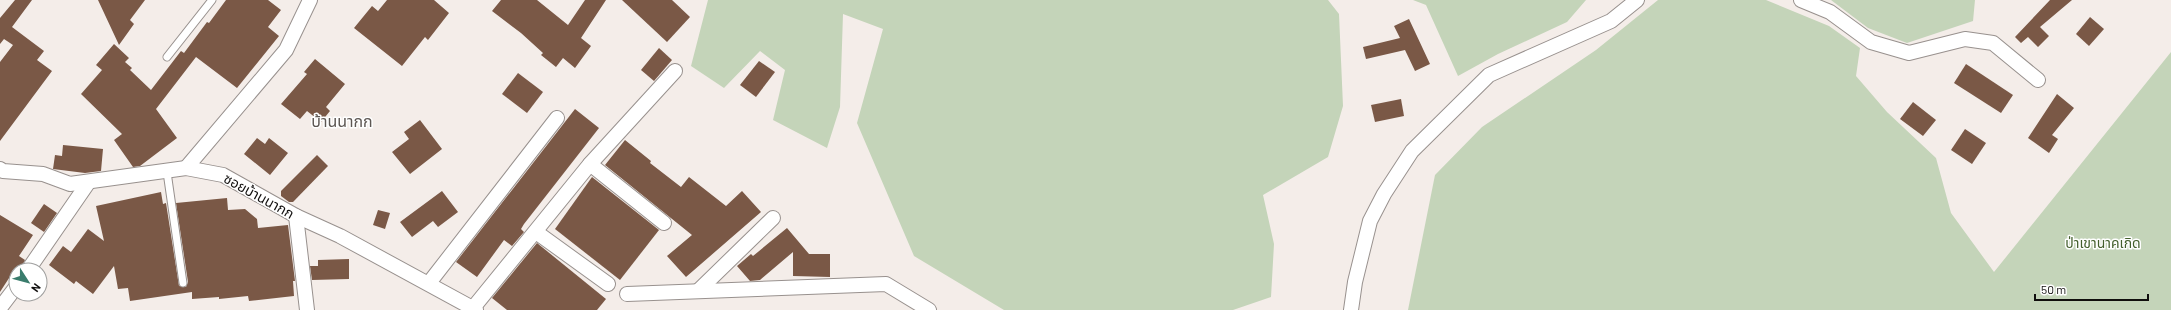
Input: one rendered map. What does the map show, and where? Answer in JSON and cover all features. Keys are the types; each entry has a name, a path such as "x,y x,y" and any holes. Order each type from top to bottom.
{"street":[{"path":"1351,310 1354,282 1370,221 1384,194 1412,152 1489,75 1611,21 1637,0"},
{"path":"1801,0 1830,12 1871,42 1909,53 1965,40 1993,43 2038,80"},
{"path":"186,168 286,50 305,2"},
{"path":"475,309 590,164 675,71"},
{"path":"429,283 557,118"},
{"path":"590,164 664,223"},
{"name":"ซอยบ้านนากก","path":"1,171 44,174 70,184 88,183 186,168 223,175 296,216 340,236 475,309"},
{"path":"34,262 88,183"},
{"path":"296,216 307,310"},
{"path":"698,291 773,218"},
{"path":"536,232 608,284"},
{"path":"627,294 886,284 929,310"},
{"path":"0,308 8,298"}],"lane":[{"path":"167,57 212,0"},
{"path":"166,172 183,283"}],"green space":[{"path":"708,0 1328,0 1339,14 1343,106 1328,157 1263,195 1274,244 1271,297 1233,310 1004,310 914,256 857,123 883,29 843,14 840,107 827,148 773,120 785,70 760,51 724,88 691,66"},
{"path":"1413,0 1586,0 1567,22 1498,54 1458,76 1426,5"},
{"name":"ป่าเขานาคเกิด","path":"1658,0 1766,0 1829,26 1860,48 1856,76 1887,112 1936,158 1951,213 1994,272 2171,52 2171,310 1408,310 1435,175 1482,127 1596,50"},
{"path":"1831,0 1975,0 1973,21 1907,43 1868,28"}],"building":[{"path":"15,0 32,0 12,27 44,51 37,60 52,71 0,141 0,62 13,45 4,39 0,44 0,18"},
{"path":"98,0 145,0 130,20 134,24 119,45"},
{"path":"226,0 268,0 281,10 268,27 279,36 237,88 196,57 156,109 177,138 140,166 133,167 114,140 122,134 81,94 102,70 96,65 114,44 129,58 125,62 132,68 130,70 151,90 181,51 184,53 207,22 209,23"},
{"path":"387,0 434,0 449,13 428,40 425,37 402,66 354,28 372,6 378,11"},
{"path":"501,0 537,0 568,25 585,0 606,0 581,38 591,46 575,68 563,58 556,67 541,55 543,53 521,33 492,11"},
{"path":"622,0 672,0 690,17 667,42"},
{"path":"2050,0 2072,0 2040,27 2049,36 2038,47 2028,37 2021,43 2015,37"},
{"path":"2090,17 2104,29 2089,46 2076,34"},
{"path":"1409,19 1430,64 1415,71 1405,50 1366,59 1363,47 1400,38 1394,26"},
{"path":"659,48 672,60 654,81 641,70"},
{"path":"315,59 345,84 326,107 330,111 321,122 307,111 300,119 281,104 307,74 304,72"},
{"path":"759,61 775,72 756,97 740,85"},
{"path":"1966,64 2013,95 2001,113 1954,83"},
{"path":"518,73 543,92 527,113 502,94"},
{"path":"2057,94 2074,108 2052,135 2058,139 2049,153 2028,138"},
{"path":"1401,99 1404,116 1375,122 1371,105"},
{"path":"1913,102 1936,120 1923,136 1900,119"},
{"path":"575,109 599,128 524,224 521,229 524,232 512,246 504,240 477,277 456,262"},
{"path":"420,120 442,149 410,174 392,152 409,139 404,132"},
{"path":"1965,129 1986,143 1972,164 1951,150"},
{"path":"257,138 265,144 269,138 288,153 270,175 244,154"},
{"path":"625,140 651,161 650,163 681,187 689,177 726,206 742,191 761,212 686,277 667,256 692,235 605,165"},
{"path":"63,145 103,149 101,171 85,173 53,169 55,155 62,156"},
{"path":"317,155 328,166 293,202 289,202 281,196 281,191"},
{"path":"592,177 659,230 620,280 555,229"},
{"path":"442,191 458,212 438,227 433,221 412,237 400,222"},
{"path":"161,192 163,204 166,203 179,286 186,287 188,282 176,203 227,198 228,210 245,209 257,219 258,228 288,225 295,281 293,281 294,296 249,301 248,296 219,299 219,297 192,299 192,292 130,301 128,288 118,289 114,266 93,294 76,281 74,284 49,265 63,246 71,252 88,229 104,241 96,206"},
{"path":"44,204 57,213 44,232 31,223"},
{"path":"378,210 390,213 385,229 373,225"},
{"path":"0,215 33,235 19,256 25,260 24,262 8,262 8,280 0,292"},
{"path":"787,228 809,254 830,254 830,277 793,276 793,252 760,280 750,281 737,266 751,254 753,256"},
{"path":"537,243 606,299 597,310 507,310 492,298"},
{"path":"349,259 349,279 312,280 310,266 318,266 318,260"}],"district":[{"name":"บ้านนากก","path":"342,121"}]}
